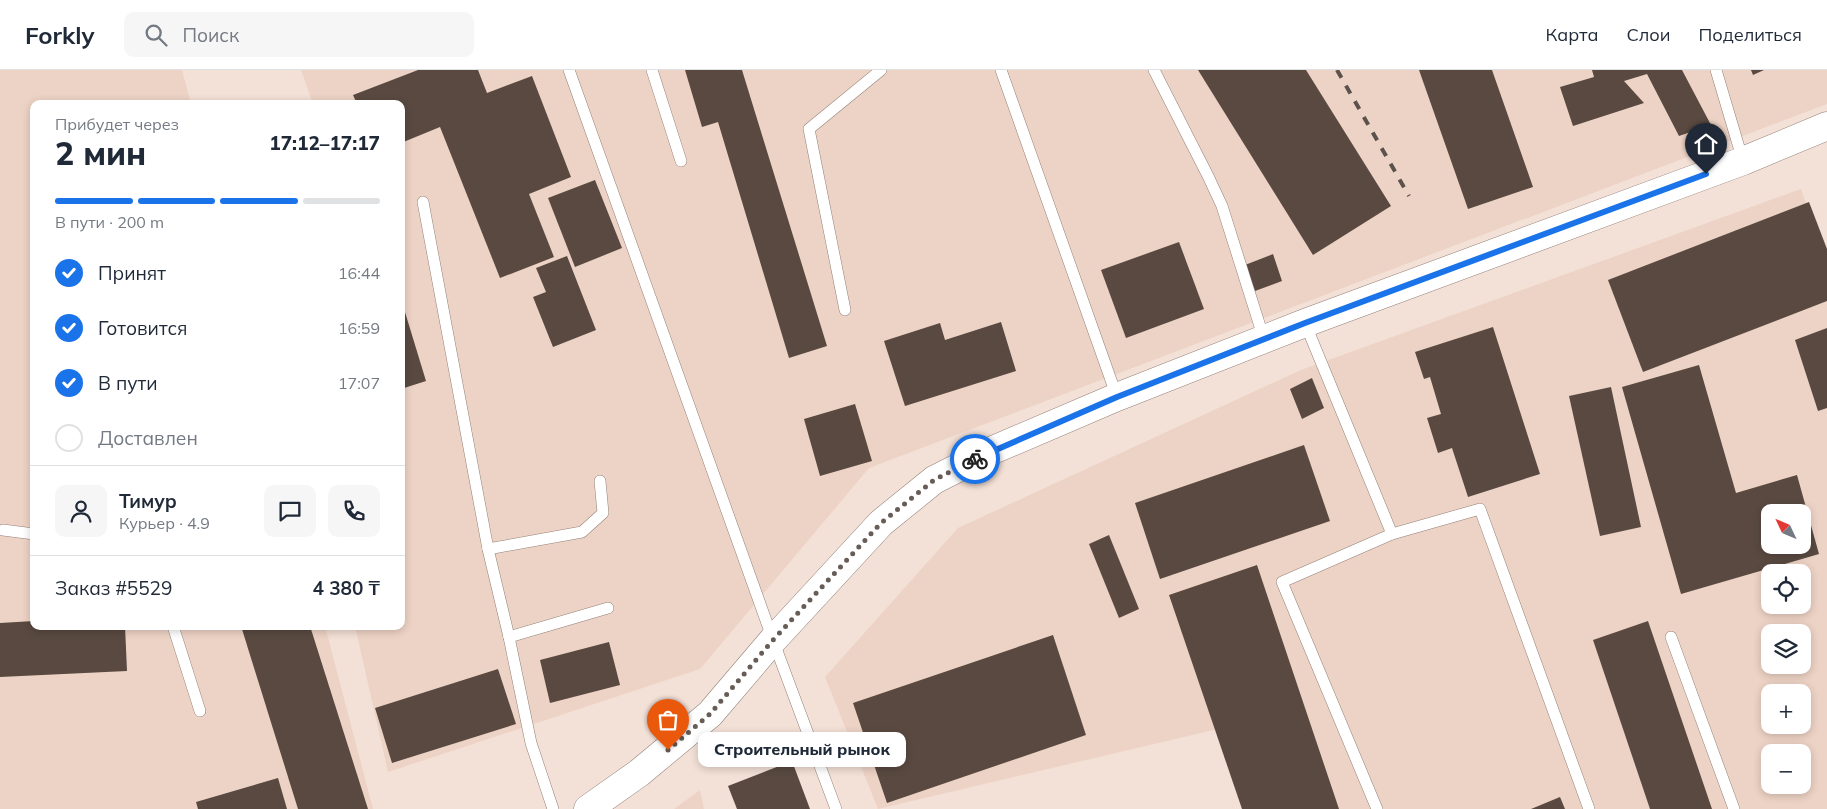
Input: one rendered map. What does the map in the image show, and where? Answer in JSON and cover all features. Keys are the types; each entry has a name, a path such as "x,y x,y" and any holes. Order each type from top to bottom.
{"street":[{"path":"588,809 639,773 710,714 773,640 881,523 934,480 993,450 1117,397 1264,338 1743,161 1827,126"}],"lane":[{"path":"569,70 773,640 836,809"},
{"path":"652,70 681,161"},
{"path":"845,310 809,129 881,70"},
{"path":"1001,70 1117,397"},
{"path":"1154,70 1222,206 1264,338"},
{"path":"1716,70 1743,161"},
{"path":"423,202 488,549 531,743 553,809"},
{"path":"1305,323 1392,534"},
{"path":"488,549 582,532 604,514 600,481"},
{"path":"1377,809 1282,582 1392,534 1480,509 1589,809"},
{"path":"1,527 30,533"},
{"path":"509,637 608,608"},
{"path":"174,630 200,711"},
{"path":"1671,638 1734,809"}],"shaded area":[{"path":"0,70 182,70 190,100 30,100 30,630 326,630 373,809 0,809"},
{"path":"301,70 1827,70 1827,104 869,468 700,669 388,772 356,630 405,630 405,100 312,100"},
{"path":"1801,189 1827,261 1827,809 1252,809 1222,728 878,809 825,677 958,528 1301,370"},
{"path":"700,790 704,809 674,809"}],"building":[{"path":"418,70 478,70 487,93 532,76 571,177 529,194 554,257 500,278 440,127 405,141 405,100 355,100 353,95"},
{"path":"685,70 742,70 827,346 789,358 718,122 702,127"},
{"path":"1198,70 1306,70 1391,206 1313,255"},
{"path":"1419,70 1492,70 1533,187 1468,209"},
{"path":"1592,70 1682,70 1711,125 1679,136 1647,74 1624,81 1644,103 1573,126 1560,87 1594,77"},
{"path":"1751,70 1764,70 1753,75"},
{"path":"595,180 622,248 575,267 548,198"},
{"path":"1809,202 1827,249 1827,301 1643,372 1608,280"},
{"path":"1179,242 1204,309 1126,338 1101,270"},
{"path":"1273,254 1282,281 1255,291 1245,265"},
{"path":"567,256 596,330 553,347 533,297 546,292 536,268"},
{"path":"405,312 426,381 405,388"},
{"path":"1001,322 1016,371 905,406 884,341 940,323 945,340"},
{"path":"1493,327 1540,474 1468,497 1452,448 1438,453 1427,418 1441,414 1430,377 1424,379 1415,352"},
{"path":"1827,328 1827,408 1818,411 1795,340"},
{"path":"1699,365 1736,493 1797,475 1805,504 1761,504 1761,554 1811,554 1811,525 1819,554 1784,564 1761,564 1761,571 1681,594 1622,387"},
{"path":"1312,378 1324,408 1302,419 1290,389"},
{"path":"1611,387 1641,527 1600,536 1569,396"},
{"path":"855,404 872,461 820,476 804,419"},
{"path":"1304,445 1330,521 1160,579 1135,503"},
{"path":"1109,535 1139,609 1119,618 1089,544"},
{"path":"1257,565 1339,809 1242,809 1169,595"},
{"path":"30,621 30,630 125,630 127,671 0,677 0,623"},
{"path":"1648,621 1712,809 1650,809 1593,640"},
{"path":"242,630 311,630 368,809 298,809"},
{"path":"1053,635 1086,735 887,803 853,703"},
{"path":"609,642 620,685 550,703 540,660"},
{"path":"498,669 516,724 392,763 375,708"},
{"path":"792,761 810,809 737,809 728,786"},
{"path":"278,778 287,809 198,809 196,802"},
{"path":"1560,797 1565,809 1531,809"}],"railway":[{"path":"1337,70 1409,196"}],"way so far":[{"path":"668,750 710,714 773,640 881,523 934,480 975,459"}],"place":[{"name":"Строительный рынок","path":"668,750"}],"route":[{"path":"975,459 1117,397 1305,323 1706,174"}]}
